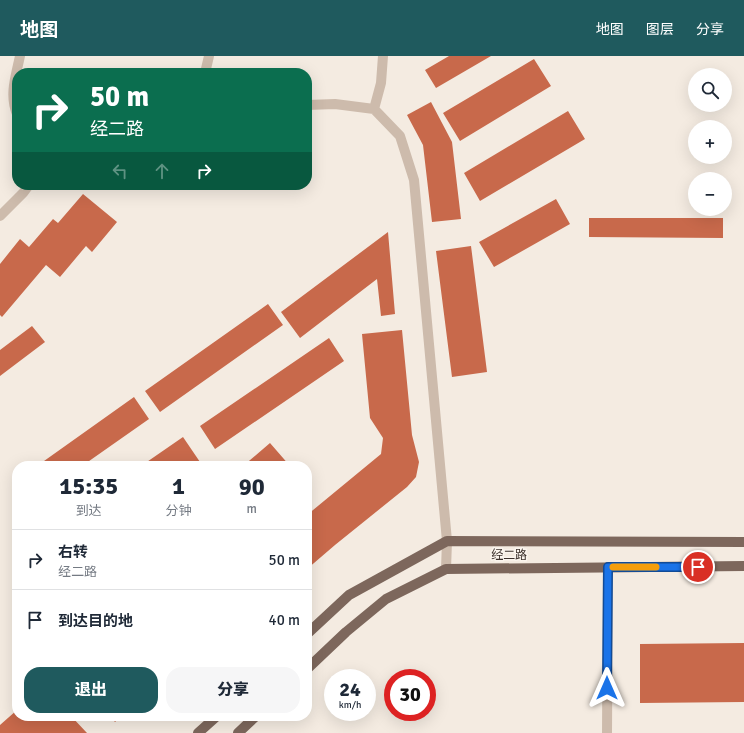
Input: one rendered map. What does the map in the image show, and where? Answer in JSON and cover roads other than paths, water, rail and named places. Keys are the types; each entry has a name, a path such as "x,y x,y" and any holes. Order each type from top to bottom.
{"main road":[{"name":"经二路","path":"312,629 349,595 447,541 744,542"},
{"name":"经二路","path":"312,664 346,632 386,599 446,569 744,566"},
{"path":"198,733 211,721"},
{"path":"238,733 251,721"}],"street":[{"path":"17,68 20,56"},
{"path":"206,68 209,56"},
{"path":"374,109 381,83 383,56"},
{"path":"312,105 335,104 374,109 400,136 414,180 447,541 446,569"},
{"path":"0,216 25,190"},
{"path":"607,733 608,567"}]}
